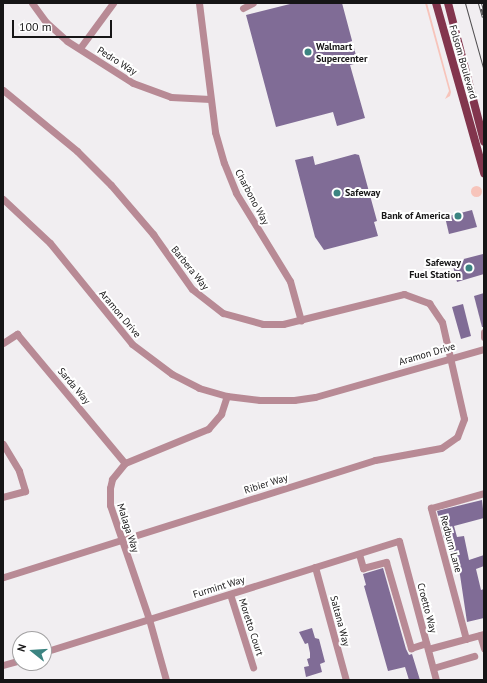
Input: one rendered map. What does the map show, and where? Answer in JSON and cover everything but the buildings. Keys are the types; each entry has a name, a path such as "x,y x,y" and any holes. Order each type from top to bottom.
{"main road":[{"name":"Folsom Boulevard","path":"436,3 484,173"},
{"name":"Folsom Boulevard","path":"448,3 484,141"}],"street":[{"name":"Pedro Way","path":"32,3 54,30 133,83 151,91 184,99 210,99"},
{"path":"80,48 113,3"},
{"name":"Charbono Way","path":"199,3 215,132 230,179 290,280 301,321"},
{"path":"243,8 253,3"},
{"name":"Barbera Way","path":"3,90 77,151 111,185 203,299 223,313 262,324 301,321 404,294 413,295 429,303 442,322 448,359"},
{"name":"Aramon Drive","path":"3,198 50,243 132,344 172,374 199,388 227,396 274,400 315,397 484,349"},
{"path":"484,332 484,337"},
{"name":"Sarda Way","path":"3,343 17,334 125,463"},
{"name":"Ribier Way","path":"3,577 375,460 441,448 457,437 464,419 448,359"},
{"name":"Malaga Way","path":"166,680 149,619 121,540 109,497 112,479 125,463 150,451 203,433 221,414 227,396"},
{"path":"3,444 19,471 25,490 3,497"},
{"name":"Redburn Lane","path":"466,639 431,508 484,493"},
{"name":"Furmint Way","path":"52,649 399,541"},
{"name":"Croetto Way","path":"399,541 436,680"},
{"path":"359,554 363,568 386,562 411,648 466,639 482,634 484,648"},
{"name":"Saltana Way","path":"315,567 346,680"},
{"name":"Moretto Court","path":"230,594 253,667"},
{"path":"433,668 474,656"}],"shaded area":[{"path":"425,3 427,3 451,92 450,96 445,99 449,91"},
{"path":"474,186 478,186 480,187 480,195 474,196 471,193 471,189"}],"tram line":[{"path":"465,3 484,71"}],"railway":[{"path":"480,3 484,17"}],"place":[{"name":"Walmart Supercenter","path":"308,52"},
{"name":"Safeway","path":"337,193"},
{"name":"Bank of America","path":"458,216"},
{"name":"Safeway Fuel Station","path":"469,268"}]}
